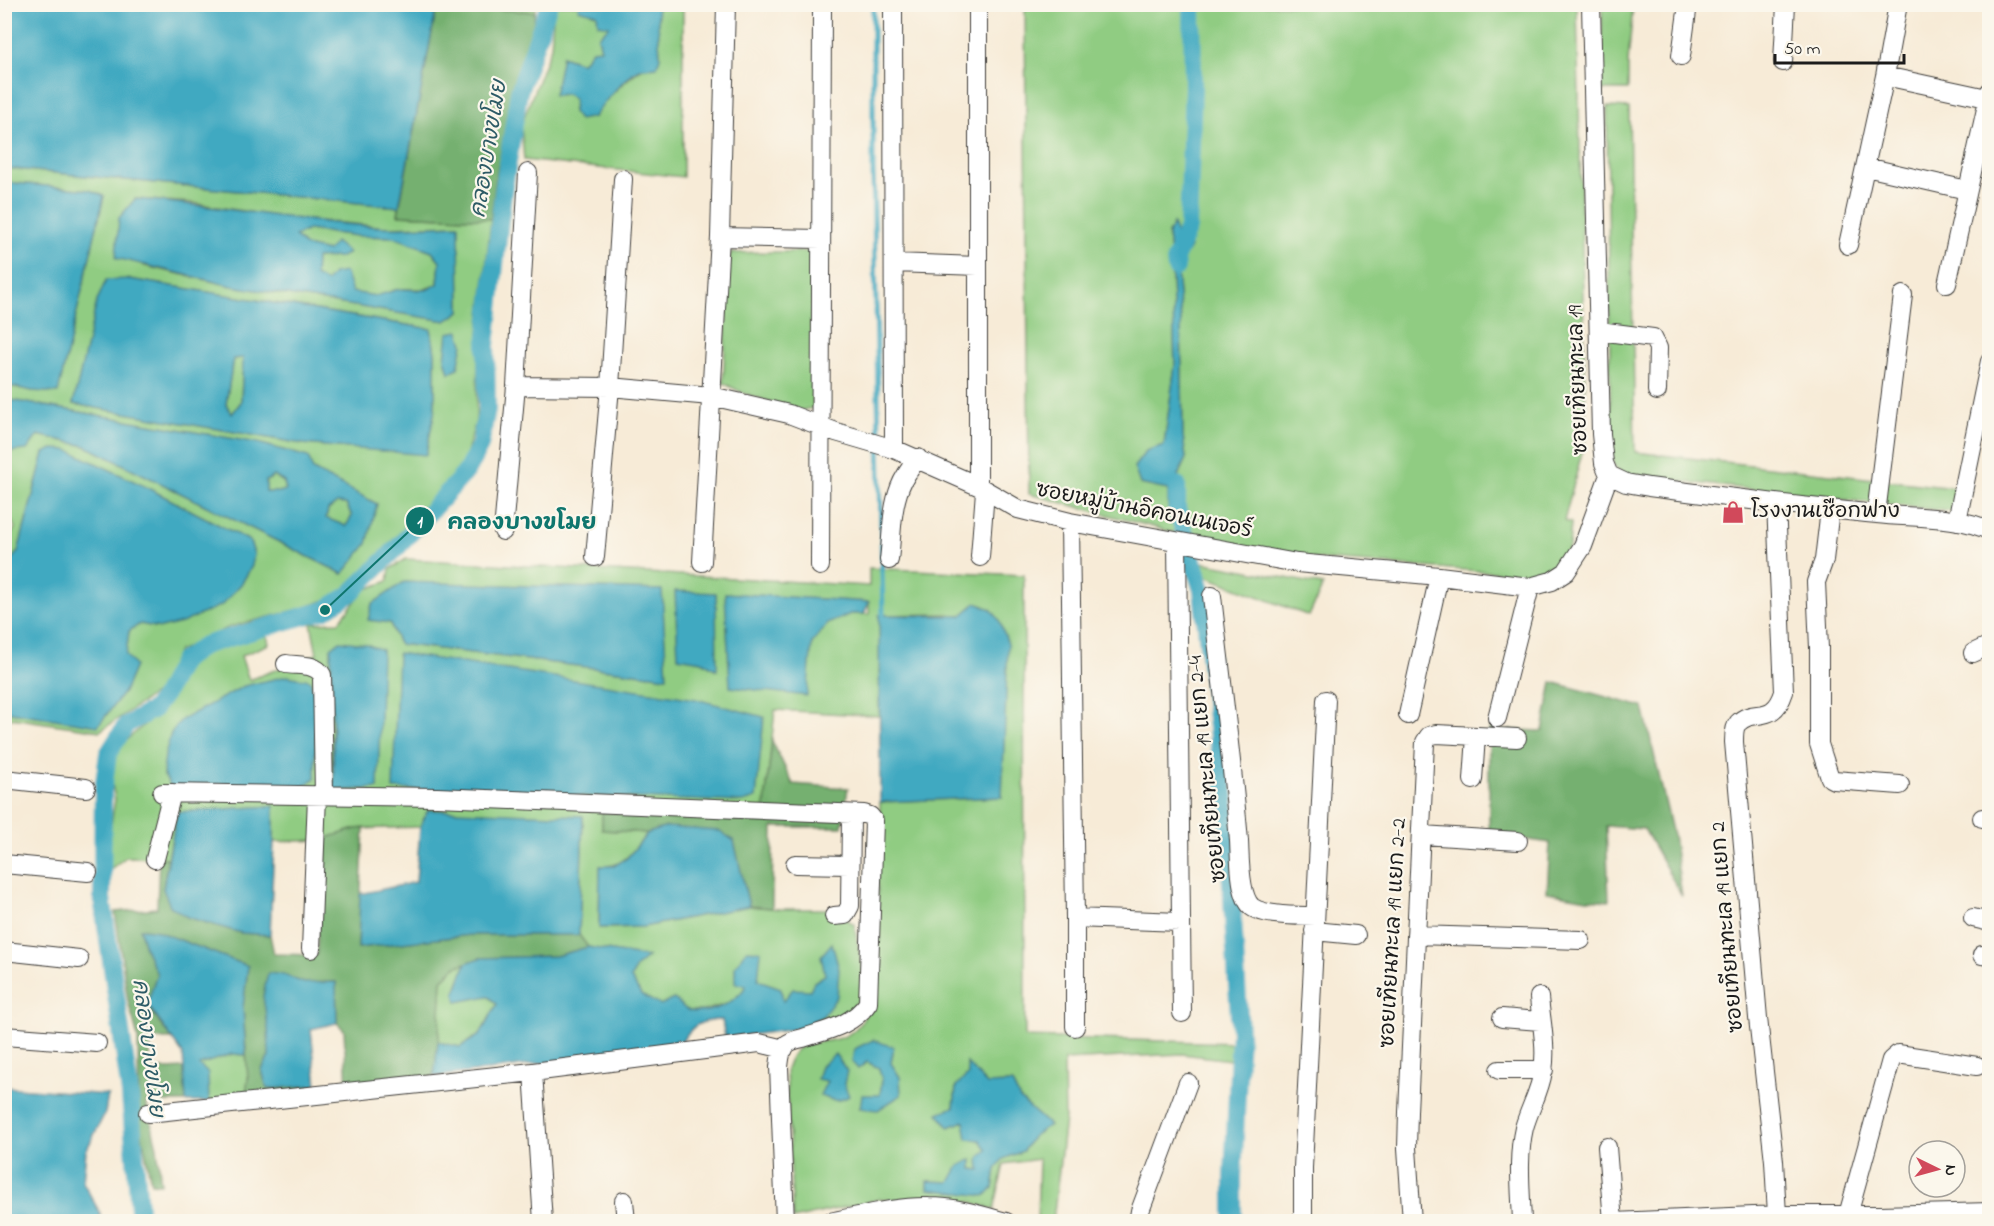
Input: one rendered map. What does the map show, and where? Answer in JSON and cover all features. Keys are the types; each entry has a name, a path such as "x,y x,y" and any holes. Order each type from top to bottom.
{"street":[{"path":"702,562 720,237 726,4"},
{"path":"820,566 822,4"},
{"path":"883,446 894,263 893,4"},
{"path":"978,4 978,266 982,489 980,557"},
{"name":"ซอยเทียนทะเล 19","path":"1592,4 1601,434 1604,463 1609,475 1626,483 1649,487 1830,509 1958,521 1989,531"},
{"path":"1681,56 1688,4"},
{"path":"1782,62 1786,4"},
{"path":"1848,245 1866,168 1898,4"},
{"path":"1885,76 1988,94 1947,284"},
{"path":"1866,168 1967,190"},
{"path":"502,531 516,386 528,172"},
{"path":"595,557 610,387 623,179"},
{"path":"720,237 820,239"},
{"path":"894,263 978,266"},
{"path":"1876,514 1903,295"},
{"path":"1599,331 1653,338 1658,348 1657,391"},
{"path":"1958,521 1989,361"},
{"name":"ซอยหมู่บ้านอิคอนเนเจอร์","path":"516,386 610,387 711,396 789,414 918,458 1018,509 1070,522 1297,563 1530,587 1552,581 1566,572 1584,546 1609,475"},
{"path":"889,560 899,489 918,458"},
{"name":"ซอยเทียนทะเล 19 แยก 2","path":"1776,503 1784,692 1780,704 1768,714 1750,717 1738,723 1734,742 1758,1018 1774,1161 1777,1215"},
{"path":"1830,509 1824,561 1816,582 1819,744 1830,778 1834,780 1900,784"},
{"path":"1070,522 1075,1027"},
{"path":"1177,542 1182,1014"},
{"path":"1408,715 1439,576"},
{"path":"1497,718 1530,587"},
{"name":"ซอยเทียนทะเล 19 แยก 2-4","path":"1212,596 1245,897 1253,908 1356,935"},
{"path":"286,664 315,667 322,675 321,796 311,949"},
{"path":"1303,1221 1302,1199 1326,700"},
{"name":"ซอยเทียนทะเล 19 แยก 2-2","path":"1412,1221 1407,1148 1425,742 1429,735 1436,734 1517,738"},
{"path":"1473,780 1476,736"},
{"path":"4,779 86,788"},
{"path":"155,859 167,793 437,798 870,816 874,821 868,1004 862,1012 845,1024 786,1045 779,1067 785,1221"},
{"path":"834,916 845,915 850,906 851,814"},
{"path":"1422,835 1518,841"},
{"path":"4,864 88,872"},
{"path":"795,864 849,865"},
{"path":"1075,918 1180,922"},
{"path":"1416,935 1581,940"},
{"path":"4,951 79,959"},
{"path":"1522,1221 1522,1140 1544,1070 1539,997"},
{"path":"1502,1018 1540,1021"},
{"path":"4,1036 97,1043"},
{"path":"148,1113 533,1072 759,1043 784,1049"},
{"path":"1840,1217 1891,1060 1898,1054 1977,1065"},
{"path":"1499,1070 1544,1070"},
{"path":"533,1072 543,1221"},
{"path":"1138,1221 1188,1083"},
{"path":"1607,1147 1614,1221 1777,1215 1911,1217 1989,1212"},
{"path":"624,1201 626,1221"},
{"path":"829,1221 880,1217 928,1207 962,1210 1006,1221"}],"green space":[{"path":"436,5 535,5 535,12"},
{"path":"437,5 535,12 533,28 515,79 496,178 491,219 398,215"},
{"path":"554,5 579,5 579,9 597,14 609,26 601,50 592,50 582,63 562,56 555,95 567,94 574,99 573,112 594,117 623,83 660,57 657,5 683,5 683,177 524,160 521,125 551,47"},
{"path":"1025,5 1577,5 1586,437 1564,521 1571,523 1569,547 1558,570 1533,575 1299,558 1228,547 1029,494","holes":["1168,234 1181,247 1189,248 1177,269 1181,322 1183,436 1186,458 1178,476 1177,509 1168,490 1140,484 1146,451 1164,445 1175,365 1172,274"]},
{"path":"1602,5 1633,5 1628,90 1602,90"},
{"path":"1607,107 1629,108 1635,452 1954,488 1954,512 1623,475 1614,466 1611,453"},
{"path":"5,168 399,207 398,215 491,219 479,333 476,421 466,456 456,476 362,572 334,597 303,608 230,627 178,651 160,690 100,731 5,717 5,711 98,725 126,655 129,631 139,624 161,628 254,554 250,541 142,485 44,453 18,552 9,562 5,561 5,544 15,528 5,507 9,482 5,482 5,452 13,452 38,435 86,446 343,574 377,504 313,470 308,457 258,443 5,399 5,385 32,391 58,392 104,196 90,190 5,182","holes":["135,199 193,203 287,218 387,227 458,225 460,311 446,321 232,286 144,266","129,279 431,329 435,353 435,408 426,454 303,444 73,404"]},
{"path":"308,230 358,236 394,237 432,251 440,261 438,284 424,289 398,289 374,296 336,287 315,277 316,258 341,257 328,251 305,246 295,236"},
{"path":"816,251 813,408 798,411 743,393 723,383 730,253"},
{"path":"243,358 241,402 232,414 226,404 233,359"},
{"path":"274,476 284,482 286,490 266,492 266,481"},
{"path":"337,503 346,504 352,516 346,527 326,518 328,510"},
{"path":"406,559 869,586 869,568 1024,575 1025,1037 1235,1043 1230,1060 1182,1054 1064,1060 1065,1119 1053,1221 1037,1221 1039,1159 1004,1164 994,1210 972,1202 880,1199 793,1219 786,1069 790,1058 802,1046 850,1034 864,1018 875,992 880,802 1002,797 999,620 991,609 976,603 961,616 947,614 880,615 879,716 775,710 763,822 602,812 602,830 648,833 628,857 616,864 600,866 599,928 643,927 749,906 780,909 830,909 854,924 862,968 860,995 854,1006 844,1016 824,1024 796,1029 822,1016 825,975 814,982 810,990 783,1001 780,988 758,980 746,985 742,993 730,1003 703,1011 687,1011 674,999 660,1005 641,995 631,978 636,967 647,957 588,947 579,935 583,817 428,810 420,827 356,829 320,840 274,842 274,806 178,812 168,858 126,857 108,871 107,851 115,799 111,779 114,757 124,742 159,712 187,663 221,645 267,634 269,644 241,656 249,680 317,654 311,623 339,622 364,590 388,581 390,569","holes":["661,590 666,677 399,644 390,623","716,593 716,670 702,661","725,594 869,602 869,614 850,614 827,624 812,643","331,649 378,788 332,771","873,1040 900,1077 878,1109 860,1108 880,1095 882,1080 879,1068 867,1062 858,1069","967,1064 987,1084 1012,1083 1020,1099 1049,1125 1032,1137 1023,1151 1003,1159 996,1169 993,1188 954,1192 928,1189 928,1181 951,1182 972,1160 972,1169 981,1170 987,1149 964,1120 939,1114 954,1107 956,1087 968,1075"]},
{"path":"1196,561 1323,585 1309,616 1195,572"},
{"path":"1552,682 1643,707 1673,835 1682,896 1644,829 1606,826 1609,901 1547,892 1550,843 1489,834 1489,729 1543,731"},
{"path":"772,741 793,784 848,788 842,827 773,827 772,908 749,906 734,842 667,827 648,833 602,830 602,812 763,822"},
{"path":"364,828 358,948 470,935 579,935 588,947 556,956 480,958 455,967 442,980 434,1077 347,1088 344,1030 337,1023 336,982 304,983 284,975 268,1029 269,1056 262,1070 267,1089 317,1085 316,1092 246,1097 248,1078 243,1008 248,966 154,930 141,929 145,948 157,974 147,1005 173,1039 151,1039 149,1070 184,1068 186,1102 146,1102 157,1147 161,1184 151,1183 139,1120 138,1038 128,1001 115,912 157,908 159,858 168,858 163,889 187,917 241,933 270,935 274,954 317,955 320,840"},
{"path":"466,963 455,992 488,996 497,1004 480,1034 460,1047 438,1042 442,980 455,967"},
{"path":"232,1054 246,1055 248,1078 246,1097 209,1102 198,1065"}],"water":[{"path":"5,4 437,5 399,207 5,168"},
{"path":"579,5 657,5 660,57 657,67 642,68 623,82 594,117 579,120 573,112 574,99 567,94 554,95 562,56 582,63 592,50 601,49 598,37 609,26 598,24 597,14 578,9"},
{"path":"4,182 90,190 104,196 58,393 32,391 5,385"},
{"path":"135,199 354,225 422,227 459,225 460,311 446,321 232,286 116,258 119,218","holes":["308,230 358,236 394,237 432,251 440,261 438,284 426,290 399,289 376,296 352,292 345,272 333,274 326,282 315,276 316,258 341,257 349,253 335,242 328,251 305,246 295,236"]},
{"path":"1173,224 1181,246 1190,247 1177,269 1181,322 1183,436 1186,458 1178,476 1177,509 1168,508 1168,490 1140,484 1134,467 1146,451 1164,445 1175,365 1172,274 1168,234"},
{"path":"129,279 431,329 435,353 435,409 426,455 303,444 73,404 97,301 106,280","holes":["243,358 241,402 232,414 226,404 233,359"]},
{"path":"459,331 463,344 458,368 449,373 445,359 448,333"},
{"path":"5,399 258,443 308,457 313,470 377,504 367,544 343,574 86,446 38,435 27,450 5,452","holes":["274,476 284,482 286,490 266,492 266,481","337,503 346,504 352,516 346,526 326,518 328,510"]},
{"path":"53,449 68,450 250,541 254,554 252,566 242,583 222,605 182,623 161,628 140,624 129,631 126,655 135,666 124,692 98,726 5,711 5,561 9,562 18,552 44,453"},
{"path":"404,582 662,590 667,677 399,644 390,623 368,620 372,604"},
{"path":"675,591 716,593 717,670 702,661 678,657"},
{"path":"725,593 869,602 864,614 850,614 827,624 812,643 807,696 730,687"},
{"path":"976,603 991,609 999,620 1008,644 1002,797 880,802 879,615 961,616"},
{"path":"340,641 366,644 382,650 378,788 334,791 331,648"},
{"path":"398,653 696,699 764,717 756,798 743,802 393,789"},
{"path":"287,676 310,680 316,699 315,778 301,788 172,788 163,774 165,755 171,733 181,720 244,686"},
{"path":"274,806 270,935 241,933 187,917 170,906 163,889 177,812"},
{"path":"428,810 583,816 579,935 470,935 358,948 360,894 416,882 420,827"},
{"path":"667,827 720,831 734,841 749,906 643,927 599,928 600,866 614,866 627,858 648,833"},
{"path":"140,929 154,930 248,966 243,1008 246,1055 232,1054 199,1065 208,1073 209,1102 186,1102 183,1054 147,1004 157,974 145,948"},
{"path":"832,943 839,969 837,997 823,1016 796,1029 725,1038 722,1020 714,1020 696,1026 679,1046 434,1077 438,1042 460,1047 480,1035 497,1004 488,996 457,1002 455,993 466,963 480,958 556,956 588,947 648,957 636,967 631,978 641,995 660,1005 674,999 688,1010 698,1012 722,1006 742,992 746,986 735,983 735,966 747,950 761,951 758,980 781,988 783,1001 793,989 810,990 814,982 825,975 821,956"},
{"path":"268,973 284,975 304,983 336,982 337,1023 311,1029 317,1085 267,1089 262,1070 269,1056 263,996"},
{"path":"873,1040 894,1047 891,1063 900,1077 901,1095 878,1110 860,1108 862,1095 880,1095 882,1080 879,1068 867,1062 858,1069 852,1062 854,1049"},
{"path":"835,1054 847,1071 844,1084 849,1096 841,1100 831,1100 820,1095 827,1081 817,1079 821,1066"},
{"path":"967,1063 987,1084 1012,1083 1020,1099 1049,1125 1032,1137 1023,1151 1003,1159 996,1169 993,1188 985,1196 928,1189 928,1181 950,1182 959,1166 972,1159 972,1169 980,1170 979,1158 987,1150 980,1140 967,1139 964,1121 949,1127 938,1113 954,1107 956,1086 968,1075"},
{"path":"4,1087 108,1095 105,1113 86,1151 83,1182 100,1213 101,1221 5,1221"}],"waterway":[{"name":"คลองบางขโมย","path":"140,1222 130,1094 102,898 103,790 108,754 126,725 154,709 165,694 182,661 205,645 325,610 350,594 399,546 466,472 480,445 487,409 486,345 503,193 519,92 549,4"},
{"path":"873,4 873,170 883,615"},
{"path":"1176,268 1175,259 1188,228 1193,87 1192,4"},
{"path":"1177,485 1177,509 1202,590 1227,818 1240,1033 1233,1222"}],"place":[{"name":"โรงงานเชือกฟาง","path":"1733,512"},
{"name":"คลองบางขโมย","path":"325,610"}]}
